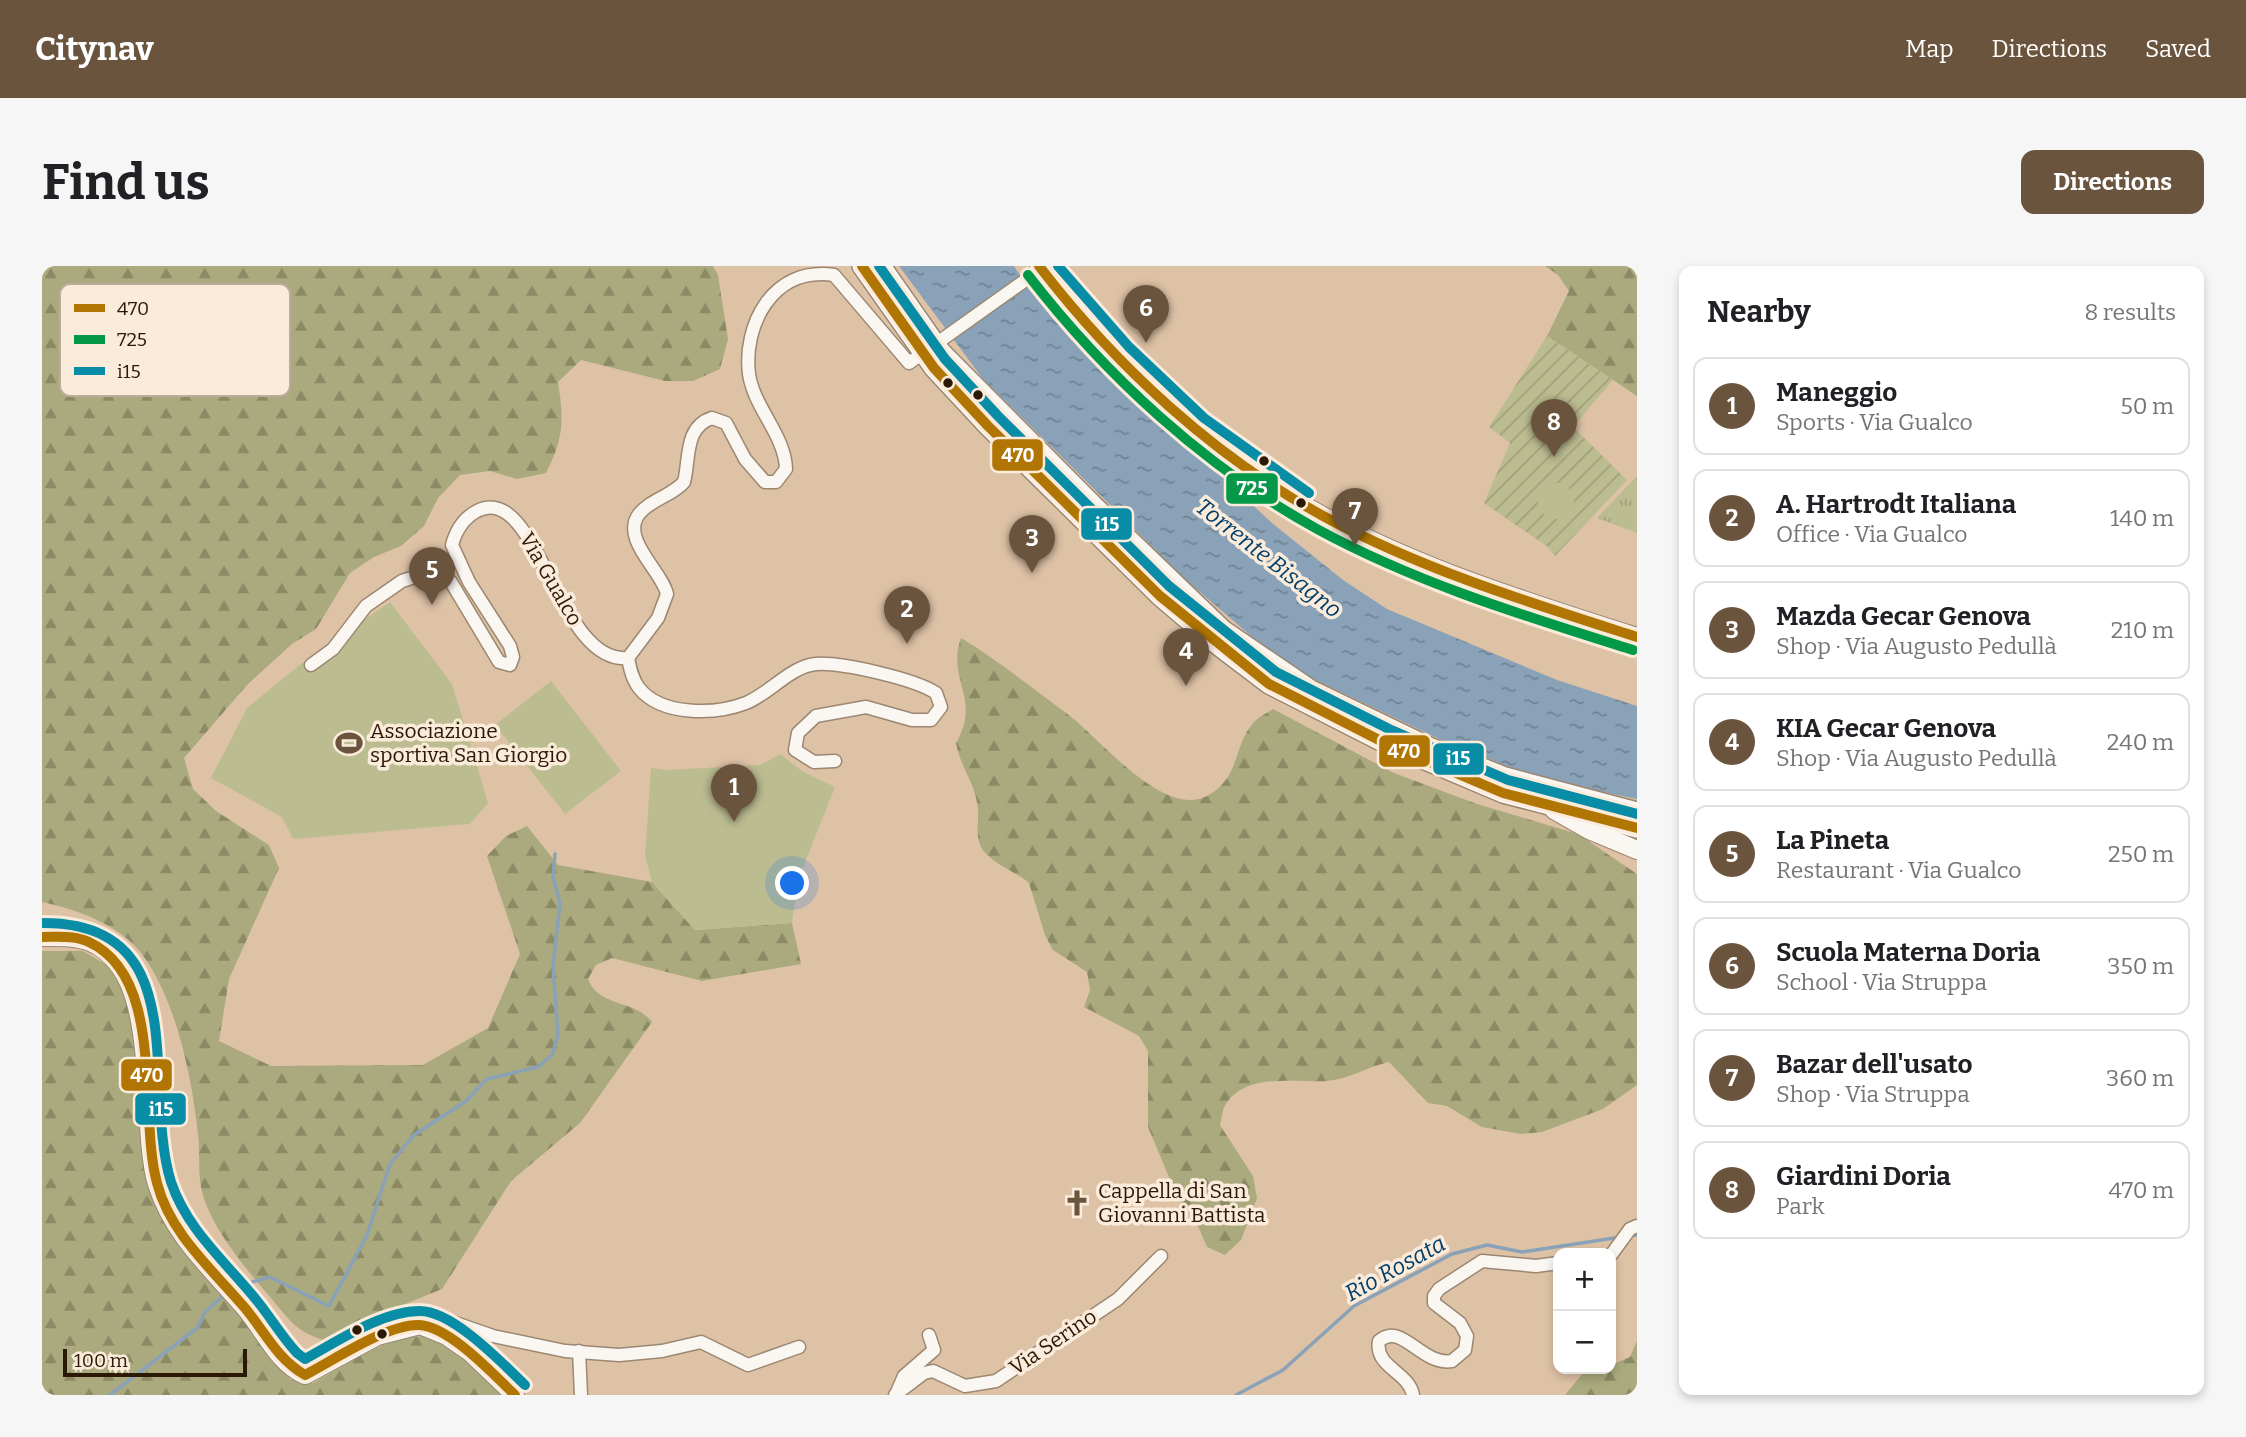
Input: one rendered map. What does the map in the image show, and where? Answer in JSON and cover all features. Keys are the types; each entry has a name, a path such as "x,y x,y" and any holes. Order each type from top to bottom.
{"main road":[{"path":"862,266 988,426 1160,596 1269,684 1394,747 1503,793 1551,808 1637,828"},
{"path":"881,266 928,349 1008,421 1223,630 1311,690 1429,747 1505,777 1637,812"}],"street":[{"path":"835,761 814,762 795,750 798,733 808,720 866,707 912,720 931,720 941,707 936,693 894,676 815,664 745,703 692,710 664,705 646,695 634,679 628,658 658,618 667,594 633,532 636,520 651,504 684,482 692,435 708,419 726,423 745,459 760,479 772,482 782,478 786,463 749,374 752,330 760,302 777,279 799,270 838,270 928,349 1036,271 1169,405 1225,452 1281,492 1409,557 1637,637"},
{"name":"Via Gualco","path":"311,666 333,649 366,606 402,582 436,570 451,582 499,662 510,665 513,657 510,646 469,582 452,545 462,523 481,509 511,514 527,534 582,633 599,648 628,658"},
{"path":"1551,808 1636,852"},
{"path":"42,937 76,939 100,947 109,953 125,979 139,1008 152,1159 169,1214 181,1235 247,1310 288,1368 305,1375 366,1340 420,1325 431,1317 541,1348 579,1352 618,1355 651,1352 701,1342 748,1364 799,1347"},
{"path":"1616,1248 1630,1229 1637,1226"},
{"name":"Via Serino","path":"929,1335 934,1350 904,1376 895,1395 924,1373 933,1371 965,1386 996,1381 1118,1299 1161,1256"},
{"path":"1413,1395 1409,1384 1382,1358 1379,1340 1386,1335 1396,1334 1432,1360 1452,1361 1465,1349 1467,1336 1460,1323 1434,1303 1434,1296 1439,1289 1482,1261 1536,1266 1553,1264"},
{"path":"420,1325 447,1336 470,1352 515,1395"},
{"path":"579,1352 581,1395"}],"green space":[{"path":"42,266 713,266 718,275 728,339 720,369 693,381 665,381 581,360 558,382 561,429 546,473 517,479 490,471 460,475 438,498 424,526 401,546 374,557 350,573 316,629 292,644 247,685 184,758 193,789 216,811 269,845 279,868 229,979 219,1041 271,1066 423,1065 488,1028 520,954 487,856 506,836 527,826 558,865 652,882 695,930 792,923 801,964 702,981 612,958 596,965 588,979 593,988 600,995 645,1015 652,1022 580,1123 511,1181 442,1289 388,1311 335,1343 302,1331 288,1318 236,1256 211,1215 201,1187 198,1134 186,1060 170,1008 160,983 147,962 133,944 114,929 78,912 42,902"},
{"path":"1545,266 1637,266 1637,396 1547,336 1569,291 1558,275"},
{"path":"1547,336 1613,380 1573,427 1627,480 1555,556 1548,547 1484,503 1510,443 1489,427"},
{"path":"1637,476 1637,533 1597,518"},
{"path":"1556,483 1569,488 1574,501 1569,514 1556,519 1543,514 1538,501 1543,488"},
{"name":"Associazione sportiva San Giorgio","path":"390,602 452,684 488,803 470,824 293,839 282,817 211,778 247,708 297,667"},
{"path":"961,638 1070,716 1133,773 1152,787 1172,796 1190,800 1207,796 1218,788 1232,770 1248,730 1257,719 1273,709 1394,773 1477,804 1578,834 1637,874 1637,1085 1603,1109 1542,1132 1521,1134 1482,1127 1447,1106 1428,1103 1389,1062 1335,1080 1272,1081 1246,1087 1226,1104 1220,1125 1253,1176 1257,1198 1241,1240 1225,1255 1207,1247 1193,1215 1179,1201 1148,1127 1148,1051 1139,1036 1084,1007 1090,990 1087,972 1053,950 1045,935 1029,883 990,858 981,847 977,800 956,743 966,714 958,666"},
{"path":"551,681 621,771 565,814 495,725"},
{"path":"780,754 802,771 835,787 798,880 792,923 695,930 652,882 645,856 651,768 667,770 760,765"},
{"path":"42,951 83,951 107,965 130,997 168,1226 290,1379 313,1383 376,1348 411,1337 428,1337 442,1341 459,1352 503,1395 42,1395"},
{"path":"1637,1341 1637,1395 1565,1395 1582,1374 1616,1374 1616,1363 1630,1357"}],"water":[{"name":"Torrente Bisagno","path":"899,266 1014,266 1028,287 1114,376 1272,523 1343,580 1387,609 1557,680 1637,706 1637,799 1544,780 1452,745 1305,675 1251,636 1186,580 983,379"}],"waterway":[{"path":"234,1287 270,1277 329,1306 367,1235 390,1164 414,1135 466,1101 487,1079 538,1067 552,1055 558,1035 553,966 560,903 553,877 555,854"},
{"name":"Rio Rosata","path":"1628,1236 1637,1235"},
{"name":"Rio Rosata","path":"1236,1395 1283,1370 1354,1306 1452,1254 1487,1245 1522,1252 1621,1237"},
{"path":"110,1395 197,1328 205,1312 225,1294"}],"transit line":[{"name":"470","path":"862,266 934,368 988,426 1160,596 1269,684 1383,742 1503,793 1637,828"},
{"name":"i15","path":"879,266 945,359 998,416 1169,586 1276,672 1389,729 1508,780 1637,814"},
{"name":"470","path":"1039,266 1134,374 1206,438 1284,493 1362,536 1439,569 1637,637"},
{"name":"i15","path":"1058,266 1129,347 1204,418 1309,493"},
{"name":"725","path":"1028,275 1090,349 1160,417 1197,448 1276,504 1317,529 1432,582 1633,650"},
{"name":"i15","path":"42,923 91,930 123,950 143,979 153,1016 163,1143 171,1182 197,1231 258,1302 297,1353 305,1359 376,1321 406,1312 420,1311 433,1313 462,1329 525,1385"},
{"name":"470","path":"42,937 72,937 89,942 113,960 129,985 139,1016 145,1050 152,1154 163,1201 182,1235 295,1369 305,1375 377,1336 406,1326 419,1325 431,1327 457,1342 515,1395"}],"place":[{"name":"Scuola Materna Doria","path":"1146,343"},
{"name":"Giardini Doria","path":"1554,457"},
{"name":"Bazar dell'usato","path":"1355,546"},
{"name":"Mazda Gecar Genova","path":"1032,573"},
{"name":"La Pineta","path":"432,605"},
{"name":"A. Hartrodt Italiana","path":"907,644"},
{"name":"KIA Gecar Genova","path":"1186,686"},
{"name":"Associazione sportiva San Giorgio","path":"349,743"},
{"name":"Maneggio","path":"734,822"},
{"name":"Cappella di San Giovanni Battista","path":"1077,1203"}]}
